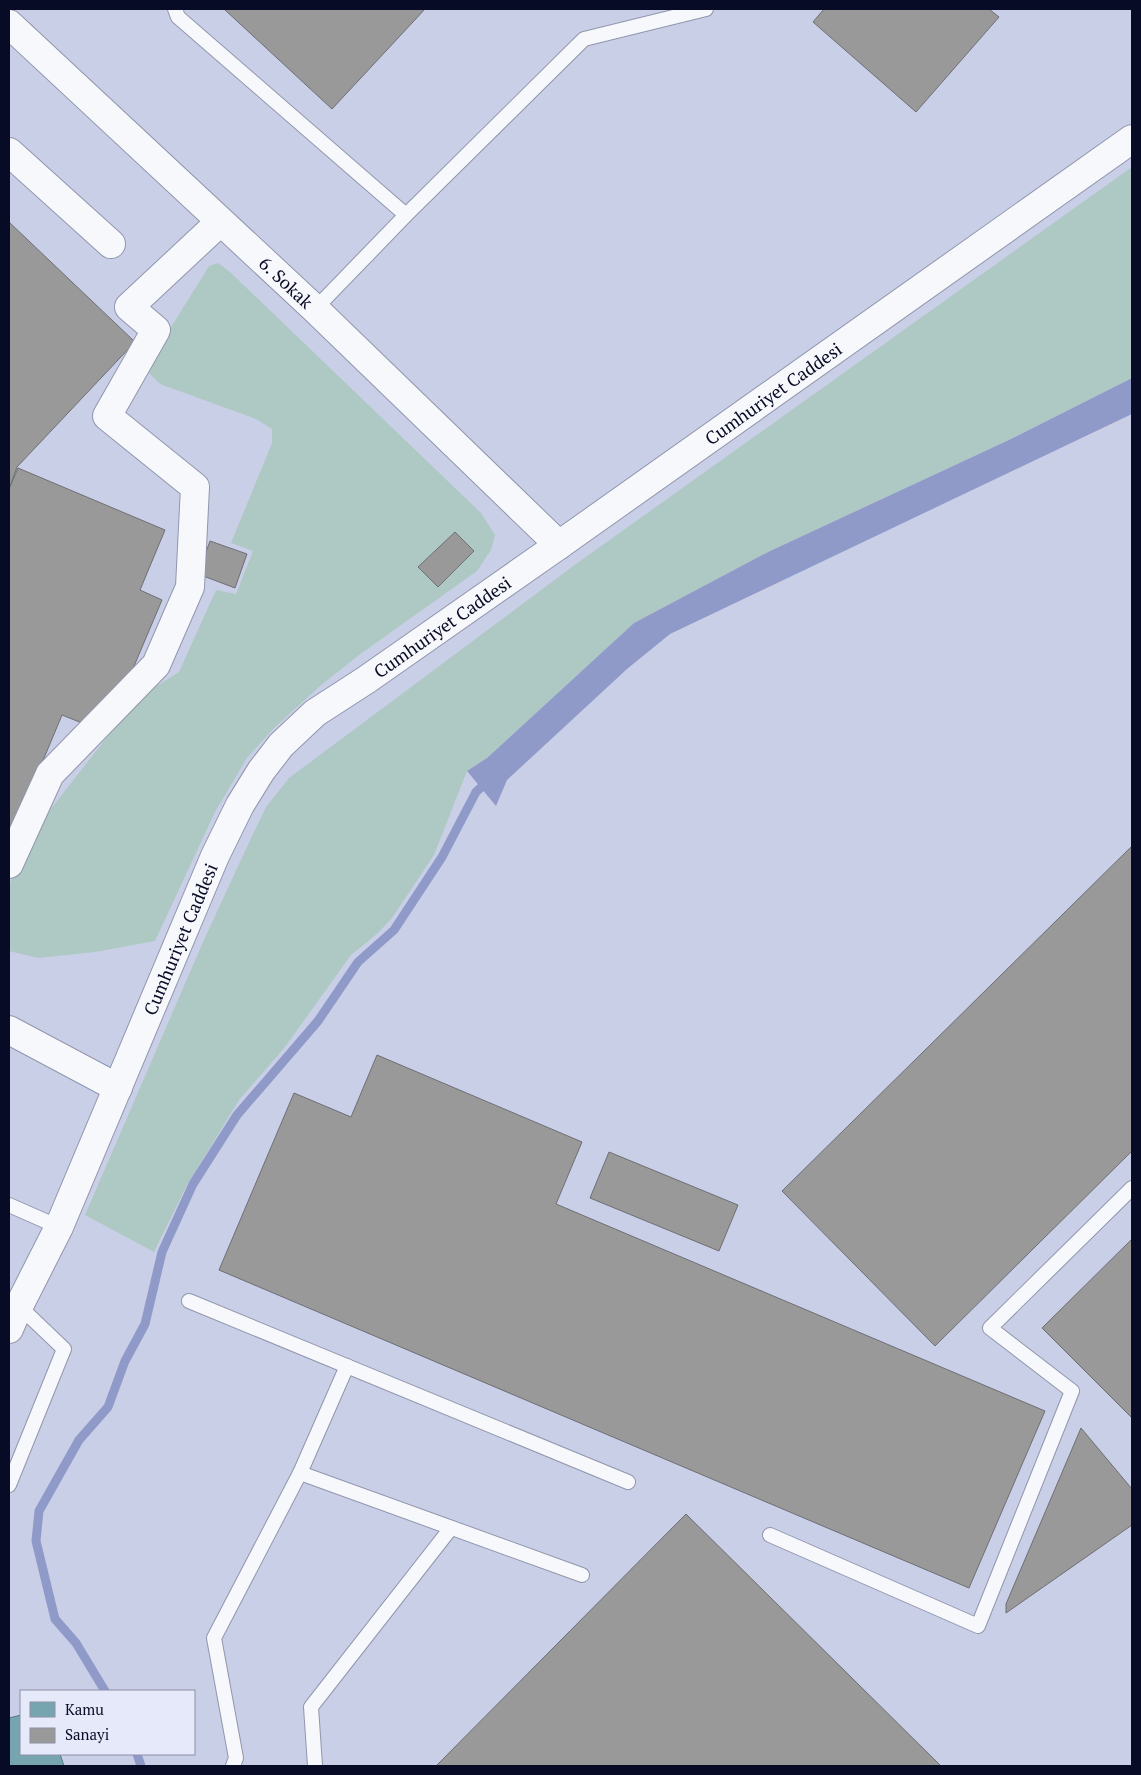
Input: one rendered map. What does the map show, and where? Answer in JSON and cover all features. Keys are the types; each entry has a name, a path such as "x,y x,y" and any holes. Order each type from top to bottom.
{"street":[{"name":"6. Sokak","path":"9,24 315,309 559,546"},
{"name":"Cumhuriyet Caddesi","path":"14,1317 59,1227 215,856 240,804 261,771 281,745 315,713 366,680 559,546 1132,139"},
{"path":"9,152 111,244"},
{"path":"9,864 50,774 156,665 190,587 194,487 107,416 156,330 129,307 220,222"},
{"path":"9,1030 118,1088"}],"lane":[{"path":"175,9 178,17 406,215"},
{"path":"315,309 406,215 584,39 706,9"},
{"path":"770,1536 978,1626 1072,1391 990,1328 1132,1188"},
{"path":"9,1205 59,1227"},
{"path":"189,1300 628,1482"},
{"path":"9,1485 64,1348 14,1317"},
{"path":"233,1766 236,1758 214,1638 300,1473 347,1366"},
{"path":"300,1473 582,1575"},
{"path":"315,1766 311,1707 451,1528"}],"green space":[{"path":"1132,167 1132,378 1011,439 768,552 634,623 487,758 467,771 434,855 392,918 378,933 351,955 285,1047 239,1100 187,1185 154,1252 85,1215 203,942 245,851 266,807 289,778 576,564"},
{"path":"218,263 230,272 481,513 495,535 491,550 477,571 359,655 320,686 273,729 247,758 215,812 155,941 95,952 38,958 9,951 9,884 50,810 143,691 160,684 179,672 216,590 236,594 253,551 231,543 272,443 272,429 256,419 160,384 145,369 209,266"}],"water":[{"path":"1132,378 1132,414 670,634 627,669 507,780 496,806 467,771 487,758 634,623 768,552 1011,439"}],"building: Kamu":[{"path":"20,1715 20,1755 60,1755 64,1766 9,1766 9,1718"}],"building: Sanayi":[{"path":"224,9 425,9 332,109"},
{"path":"824,9 989,9 999,17 916,112 813,22"},
{"path":"9,222 135,342 17,467 9,489"},
{"path":"18,468 165,530 140,590 162,600 112,718 92,727 62,715 9,842 9,489"},
{"path":"455,532 474,551 438,587 418,567"},
{"path":"210,541 247,554 235,588 198,574"},
{"path":"1132,846 1132,1151 935,1346 782,1191"},
{"path":"377,1055 582,1142 556,1204 1045,1411 969,1588 219,1270 294,1093 351,1117"},
{"path":"609,1152 738,1205 719,1251 590,1198"},
{"path":"1132,1239 1132,1418 1042,1328"},
{"path":"1081,1428 1132,1489 1132,1525 1006,1613 1006,1604"},
{"path":"686,1514 941,1766 436,1766"}],"waterway":[{"path":"104,1690 76,1643 55,1619 36,1541 39,1511 79,1440 108,1407 125,1361 145,1324 162,1252 193,1184 237,1115 318,1021 358,962 394,930 442,857 476,792 489,780"},
{"path":"137,1755 141,1766"}]}
